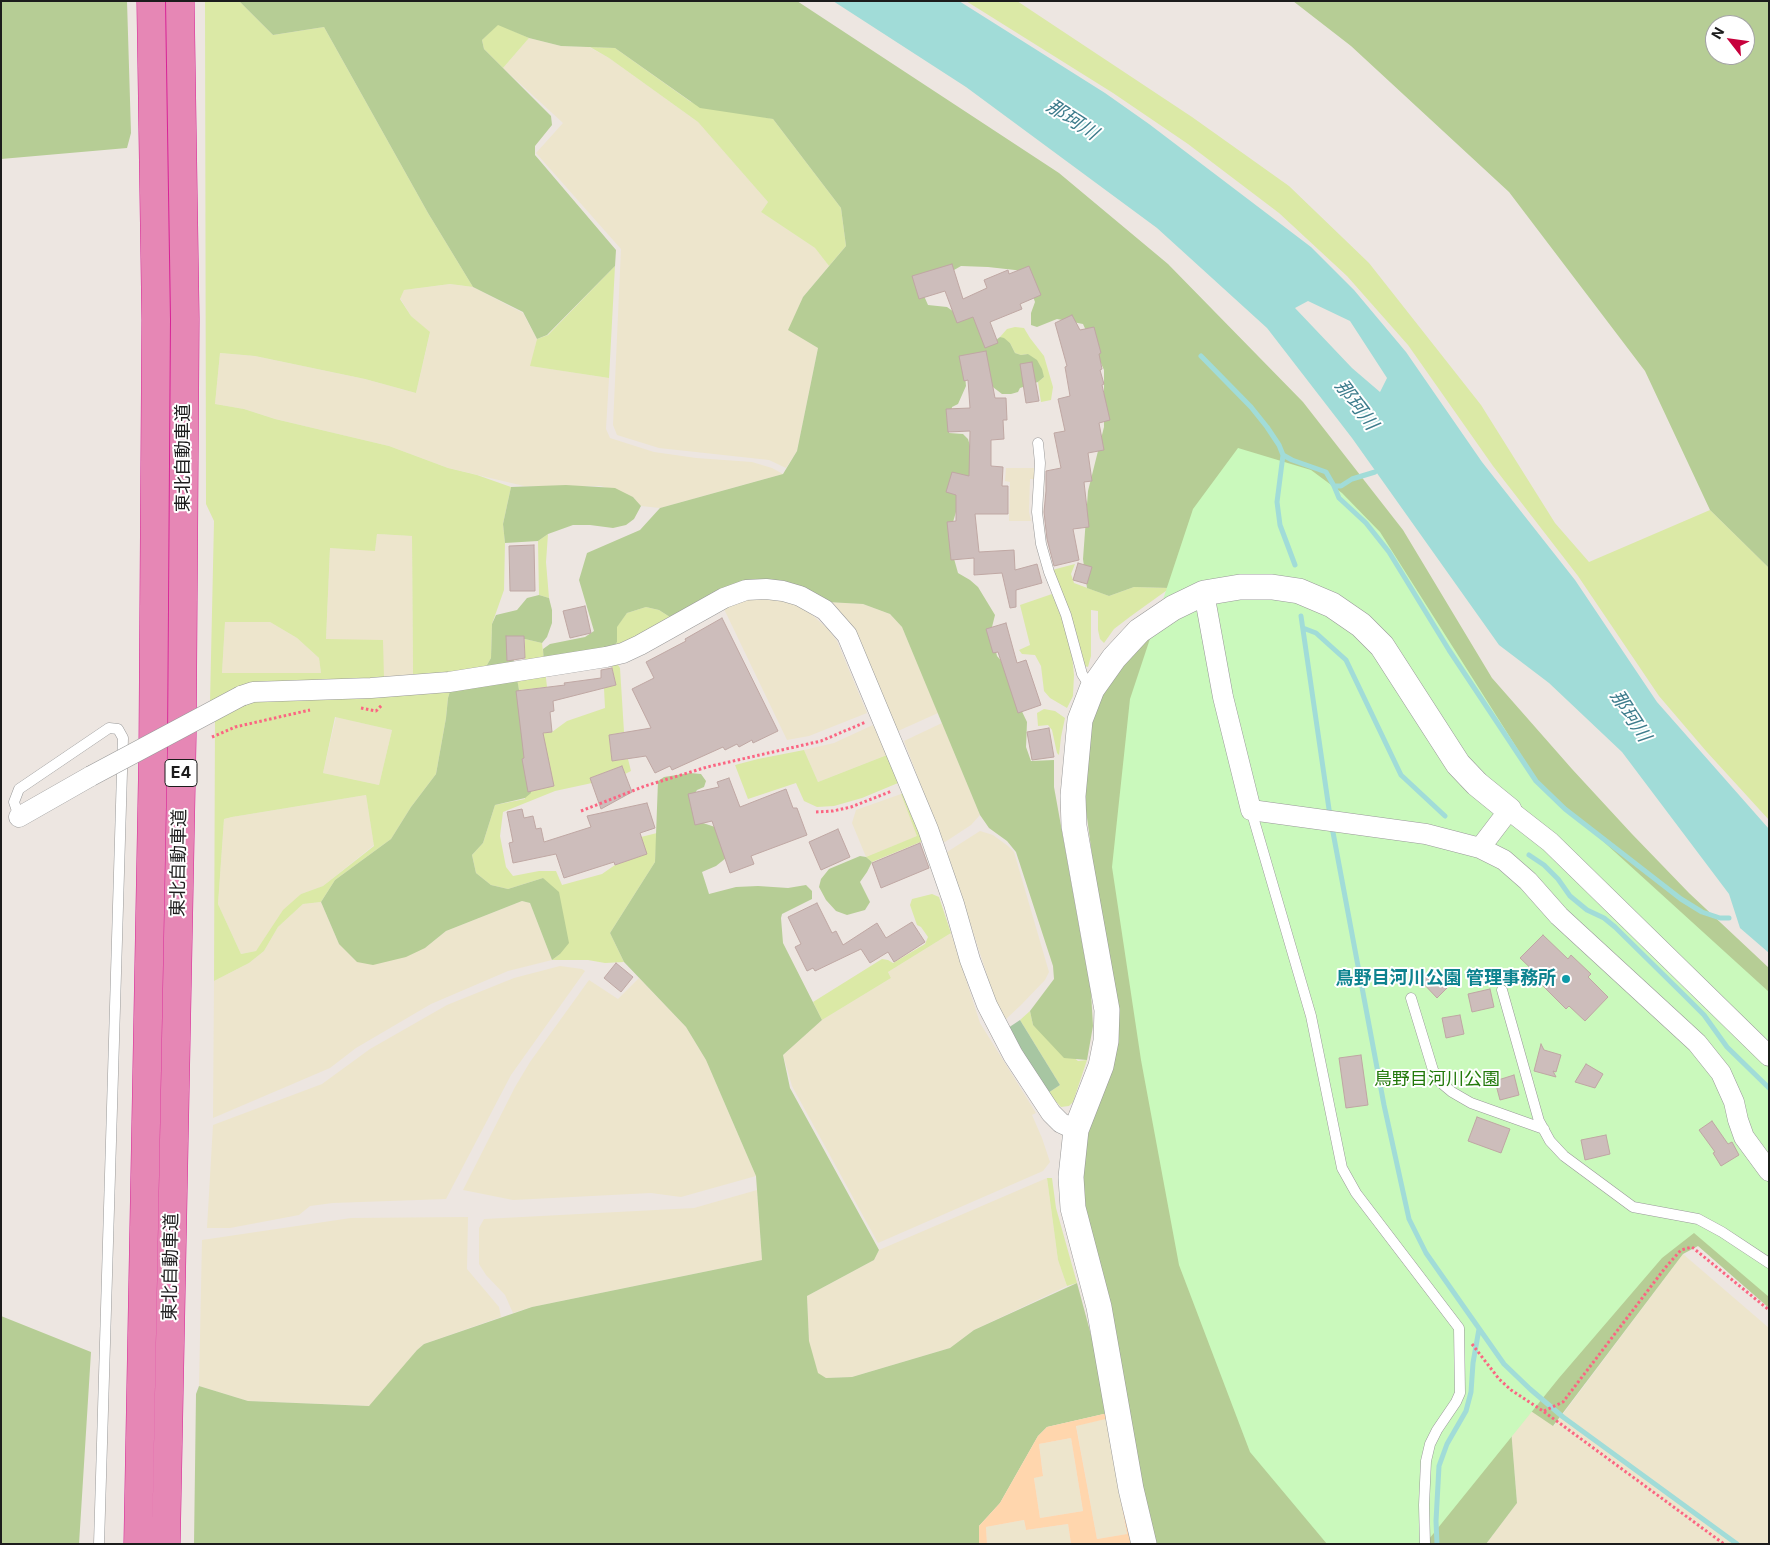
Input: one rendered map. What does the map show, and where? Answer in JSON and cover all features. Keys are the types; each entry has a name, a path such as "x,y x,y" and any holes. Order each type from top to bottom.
{"highway":[{"name":"東北自動車道","path":"138,1544 153,754 156,320 151,1"},
{"name":"東北自動車道","path":"166,1544 182,726 185,319 180,1"}],"street":[{"path":"1144,1544 1131,1489 1099,1307 1073,1208 1071,1177 1076,1130 1101,1066 1106,1041 1107,1010 1074,826 1073,796 1080,720 1092,689 1114,658 1139,631 1173,608 1204,593 1240,587 1272,587 1299,591 1332,605 1361,625 1382,646 1458,764 1477,784 1550,842 1769,1056"},
{"path":"19,817 91,776 241,696 253,692 449,682 527,671 614,655 640,645 724,598 746,590 766,589 800,596 825,610 847,635 928,828 954,904 970,960 987,1005 1013,1055 1051,1113 1061,1123 1076,1130"},
{"path":"1204,593 1223,697 1251,810 1426,834 1480,848 1504,860 1528,881 1559,916 1697,1043 1721,1073 1734,1102 1744,1137 1769,1171"},
{"path":"1480,848 1509,810"}],"lane":[{"path":"1038,443 1040,463 1037,512 1041,544 1048,572 1066,615 1082,674 1092,689"},
{"path":"19,817 14,802 19,789 109,728 118,728 123,738 99,1544"},
{"path":"1251,810 1311,1016 1342,1168 1356,1193 1459,1328 1460,1393 1430,1444 1426,1461 1425,1544"},
{"path":"1502,990 1539,1121 1550,1141 1564,1156 1633,1207 1698,1219 1722,1232 1769,1263"},
{"path":"1411,998 1433,1070 1440,1082 1452,1092 1471,1103 1544,1129"}],"path":[{"path":"357,707 376,711 384,700 386,686"},
{"path":"212,737 235,726 311,710"},
{"path":"581,810 645,786 707,767 821,741 880,716"},
{"path":"816,812 833,811 851,806 909,785"},
{"path":"1543,1411 1563,1402 1665,1268 1681,1250 1692,1247 1769,1310"},
{"path":"1459,1328 1505,1384 1724,1544"}],"shaded area":[{"path":"529,38 561,46 589,47 609,58 698,122 768,202 761,212 815,248 829,266 803,297 789,330 818,348 797,451 786,468 769,460 659,448 617,435 613,425 621,249 536,153 563,123 503,68"},
{"path":"450,284 473,287 523,313 537,339 531,366 609,378 606,429 610,438 654,452 696,458 752,462 772,468 783,474 660,508 641,506 633,497 601,486 524,486 448,468 389,446 275,419 244,409 215,404 220,353 255,356 365,379 416,393 430,333 411,316 400,298 404,290"},
{"path":"1006,468 1034,468 1034,479 1030,479 1029,512 1031,521 1009,521 1010,482 1005,481"},
{"path":"377,534 412,536 413,676 384,678 326,639 330,548 375,550"},
{"path":"770,597 791,601 811,614 828,629 837,641 867,713 809,736 787,740 724,609 747,598"},
{"path":"827,602 863,604 890,614 902,627 938,713 898,731"},
{"path":"225,622 270,622 297,638 319,658 321,673 222,673"},
{"path":"336,717 392,730 379,785 323,773"},
{"path":"942,723 980,815 971,825 945,842 942,841 904,741"},
{"path":"873,725 887,755 818,782 804,750 834,743"},
{"path":"901,794 918,836 866,857 852,823 856,810"},
{"path":"366,795 374,845 323,886 301,894 256,951 241,954 218,904 224,819"},
{"path":"980,831 993,835 1014,852 1049,972 1045,980 1021,1005 1002,1021 947,852"},
{"path":"522,901 530,903 552,960 508,971 431,1004 356,1048 330,1068 213,1118 214,981 249,963 264,951 278,927 303,904 321,902 339,944 425,948 446,931"},
{"path":"951,933 980,1023 1036,1113 1032,1115 1050,1162 1043,1171 878,1243 792,1086 783,1055 822,1020 891,978 888,972"},
{"path":"560,966 585,971 511,1075 446,1199 333,1203 310,1206 299,1215 230,1228 207,1228 213,1125 322,1084 370,1049 447,1005 514,978"},
{"path":"639,978 686,1027 706,1060 756,1176 681,1197 651,1193 513,1200 463,1190 515,1087 530,1062 589,980 618,999"},
{"path":"1047,1178 1058,1260 1067,1286 974,1330 950,1348 852,1377 826,1378 818,1374 809,1344 807,1296 874,1260 879,1250"},
{"path":"757,1190 762,1260 532,1307 513,1313 505,1295 486,1275 479,1264 479,1228 484,1219 694,1208"},
{"path":"468,1217 467,1269 499,1307 501,1317 424,1344 370,1406 248,1401 199,1386 202,1240 351,1218"},
{"path":"1683,1254 1769,1328 1769,1544 1486,1544 1517,1503 1509,1404 1513,1399 1554,1426"},
{"path":"1106,1419 1127,1534 1097,1539 1076,1425"},
{"path":"1071,1438 1083,1511 1040,1518 1034,1478 1043,1475 1039,1444"},
{"path":"1024,1520 1026,1530 1068,1524 1071,1544 987,1544 986,1527"}],"green space":[{"path":"1,1 127,1 131,133 127,148 1,159"},
{"path":"205,1 239,1 273,35 324,27 428,213 473,287 450,284 404,290 400,299 411,316 430,332 416,393 365,379 255,356 220,353 215,404 244,409 275,419 389,446 448,468 477,475 511,487 503,524 505,543 504,590 492,624 491,658 484,670 210,703 214,521 206,504","holes":["377,534 412,536 413,675 384,678 383,640 326,639 330,548 375,551","225,622 270,622 297,638 319,658 321,673 222,673"]},
{"path":"239,1 797,1 1059,173 1168,264 1303,402 1403,530 1492,678 1632,834 1689,893 1769,968 1769,1048 1170,588 1134,587 1109,596 1087,588 1083,559 1088,491 1104,427 1104,370 1083,324 1057,319 1037,327 1031,325 1031,313 1035,302 1024,271 961,266 921,289 928,305 947,307 964,319 979,311 991,321 988,327 992,343 1000,337 1004,338 1010,343 1015,353 1021,355 1028,354 1037,360 1044,377 1038,382 1020,388 1018,392 1002,394 964,365 966,386 958,404 952,407 949,433 963,434 968,439 973,456 973,474 963,488 951,529 953,555 958,573 978,587 995,615 991,631 997,656 1004,664 1017,701 1027,722 1026,747 1031,761 1054,760 1054,787 1091,992 1093,1026 1087,1060 1064,1058 1033,1025 1030,1011 1054,979 1053,966 1016,852 1007,841 989,828 980,815 902,627 890,614 863,604 827,602 766,580 673,619 659,610 646,607 627,613 617,627 617,642 614,647 544,665 543,649 550,644 585,637 594,631 579,580 587,553 640,530 660,508 783,474 797,451 818,348 788,330 803,297 846,246 841,208 773,119 700,108 615,48 561,46 529,38 498,25 482,40 484,49 551,116 552,125 535,146 535,155 616,250 615,266 547,335 537,339 523,312 473,287 428,213 324,27 273,35"},
{"path":"966,1 1017,1 1192,117 1289,186 1369,263 1481,405 1555,523 1589,562 1710,510 1769,568 1769,820 1659,696 1578,576 1493,466 1408,345 1347,276 1279,213 1188,144 1113,93"},
{"path":"1293,1 1769,1 1769,568 1710,510 1645,371 1509,192 1351,46"},
{"path":"498,24 529,38 503,68 484,49 482,40"},
{"path":"590,47 615,48 691,102 773,119 841,208 846,246 829,266 815,248 761,212 768,202 698,122 609,58"},
{"path":"615,266 609,378 530,366 537,339 548,335"},
{"path":"1015,327 1024,328 1044,356 1053,387 1051,400 1041,402 1038,382 1044,377 1028,354 1021,355 1015,353 1010,343 1000,337 1007,329"},
{"name":"鳥野目河川公園","path":"1238,448 1311,470 1342,493 1380,532 1539,783 1769,992 1769,1297 1694,1233 1662,1258 1559,1378 1425,1544 1327,1544 1250,1452 1179,1265 1141,1060 1112,867 1130,699 1193,509"},
{"path":"566,485 615,488 633,497 641,506 634,519 626,525 613,528 573,525 548,534 538,541 505,543 503,524 511,487"},
{"path":"548,534 546,562 549,598 539,595 538,541"},
{"path":"1075,564 1071,574 1074,583 1109,596 1134,587 1170,588 1114,629 1104,643 1100,639 1098,630 1098,611 1091,610 1091,656 1088,667 1085,666 1076,633 1052,570"},
{"path":"1052,594 1064,623 1072,655 1074,675 1073,696 1067,708 1050,698 1044,691 1041,666 1035,655 1022,654 1019,650 1030,645 1020,605"},
{"path":"539,595 549,598 552,610 552,623 547,637 542,643 525,639 510,639 519,690 531,793 525,798 495,805 483,843 472,855 476,873 491,885 508,889 543,878 559,892 569,943 552,960 530,903 522,901 446,931 425,948 406,957 373,965 357,962 339,944 321,902 335,880 391,839 411,807 436,774 451,688 484,670 491,658 492,624 496,615 517,610 527,598"},
{"path":"646,607 659,610 673,619 614,647 617,642 617,626 627,613"},
{"name":"鳥野目河川公園","path":"1162,630 1769,1081 1769,1308 1698,1246 1683,1254 1553,1426 1513,1399 1509,1404 1517,1503 1486,1544 1150,1544 1082,1211 1078,1151 1110,1068 1092,855 1086,810 1086,754 1094,710 1115,673 1137,648"},
{"path":"525,639 542,643 547,687 519,690 514,666 525,665"},
{"path":"611,662 616,662 620,668 624,732 609,735 612,761 628,759 631,771 625,774 622,766 590,778 592,783 555,791 503,812 500,836 506,867 513,876 539,871 556,871 562,885 602,874 615,865 646,854 641,837 657,833 655,862 610,933 624,962 605,963 588,960 552,960 560,954 543,878 508,889 491,885 476,873 472,855 483,843 495,805 525,799 524,736 552,732 567,721 605,708 604,688 616,685"},
{"path":"451,688 436,774 411,807 391,839 335,880 321,902 303,904 278,927 264,951 249,963 214,981 215,717 248,699","holes":["335,717 392,730 379,785 323,773","366,795 374,846 323,886 301,894 283,910 256,951 241,954 218,904 224,819"]},
{"path":"1044,709 1055,711 1065,718 1059,755 1052,730 1048,725 1038,726 1037,713"},
{"path":"804,750 818,782 887,755 898,783 862,798 834,806 817,807 804,801 796,783 748,799 735,765"},
{"path":"690,773 701,774 706,781 704,787 697,790 690,801 697,821 718,828 726,858 716,866 702,872 709,894 736,887 758,886 788,888 806,885 812,891 812,899 782,914 781,918 783,943 822,1020 783,1055 790,1088 879,1250 874,1260 807,1296 809,1341 818,1373 826,1378 852,1377 950,1348 974,1330 1077,1283 1097,1357 1108,1413 1047,1427 1038,1436 1000,1503 979,1526 979,1544 194,1544 196,1394 199,1386 248,1401 369,1406 424,1344 532,1307 762,1260 756,1176 706,1060 686,1027 624,962 610,933 655,862 658,781 664,777"},
{"path":"903,793 923,841 872,862 866,857 917,836 901,794"},
{"path":"860,856 866,857 872,862 860,882 870,902 865,910 847,915 836,911 826,900 819,887 821,879 829,869"},
{"path":"932,894 939,897 951,933 888,972 891,978 822,1020 813,1002 882,959 893,963 925,944 928,937 921,927 917,925 910,905 912,899"},
{"path":"1030,1011 1033,1025 1078,1061 1087,1060 1073,1102 1069,1106 1061,1107 1048,1093 1060,1085 1020,1020"},
{"path":"1020,1020 1060,1085 1048,1093 1008,1028"},
{"path":"1047,1178 1052,1178 1056,1208 1077,1283 1067,1286 1058,1260"},
{"path":"1,1316 91,1352 79,1544 1,1544"}],"sand":[{"path":"1108,1413 1136,1544 1071,1544 1068,1524 1026,1530 1024,1520 986,1527 987,1544 979,1544 979,1526 1000,1503 1038,1436 1047,1427","holes":["1106,1419 1127,1534 1097,1539 1076,1426","1071,1438 1083,1511 1040,1518 1034,1478 1043,1476 1039,1444"]}],"water":[{"name":"那珂川","path":"833,1 959,1 1105,93 1149,124 1311,247 1354,290 1406,352 1482,462 1575,580 1657,702 1769,829 1769,953 1740,928 1729,894 1622,752 1549,683 1499,645 1352,438 1267,328 1157,228 966,87","holes":["1308,301 1350,321 1387,378 1380,392 1352,368 1295,308"]}],"building":[{"path":"952,264 963,299 987,288 984,280 1008,270 1009,274 1029,266 1041,295 1020,304 1022,309 990,322 998,343 985,348 973,317 957,323 945,291 919,299 912,276"},
{"path":"1072,315 1080,330 1094,327 1101,353 1099,354 1102,369 1100,370 1104,384 1102,385 1110,420 1099,423 1104,450 1088,453 1092,481 1084,482 1089,527 1073,529 1079,560 1054,566 1047,539 1044,512 1046,471 1061,468 1054,433 1065,431 1058,399 1070,396 1065,367 1067,366 1055,323"},
{"path":"986,351 995,398 1006,398 1007,420 1003,420 1004,439 991,440 991,466 1003,467 1002,486 1008,486 1008,514 975,514 979,552 1014,550 1015,570 1037,564 1042,583 1016,590 1016,607 1010,608 1002,573 974,575 974,558 951,560 947,522 956,521 956,495 946,492 952,472 969,476 970,431 948,432 946,409 970,408 968,380 964,381 959,356"},
{"path":"1032,362 1039,401 1026,403 1020,364"},
{"path":"534,545 535,591 510,591 509,546"},
{"path":"1078,563 1092,567 1087,584 1073,580"},
{"path":"585,606 591,633 570,638 563,611"},
{"path":"722,618 778,731 753,743 752,740 739,747 737,744 725,750 723,747 672,770 670,766 655,773 646,756 612,761 609,735 651,728 632,689 654,678 646,662 686,641 685,639"},
{"path":"1006,623 1017,663 1026,660 1041,705 1018,713 998,652 993,653 986,629"},
{"path":"506,636 524,636 525,658 507,661"},
{"path":"612,668 616,685 553,701 554,711 550,712 552,732 543,733 554,786 528,792 522,759 524,758 516,691 601,678 601,670"},
{"path":"1049,728 1054,757 1032,760 1027,732"},
{"path":"622,766 632,792 601,809 590,778"},
{"path":"729,778 740,807 786,789 793,808 797,808 807,835 751,856 754,864 730,873 712,821 695,825 688,794 719,787 717,782"},
{"path":"647,803 655,828 640,833 647,854 615,865 614,862 564,878 556,854 513,863 509,843 513,842 507,812 522,809 524,818 533,816 536,829 541,828 544,842 591,827 587,816"},
{"path":"838,829 850,857 821,870 809,842"},
{"path":"920,843 929,868 881,888 872,863"},
{"path":"817,903 832,933 836,931 843,945 877,923 886,938 912,922 925,942 894,962 888,952 870,963 861,949 815,971 813,968 807,971 795,947 801,944 788,917"},
{"name":"鳥野目河川公園 管理事務所","path":"1543,935 1568,959 1571,955 1591,974 1588,977 1608,997 1585,1021 1569,1006 1566,1009 1540,983 1543,980 1520,958"},
{"path":"616,963 633,977 621,992 604,978"},
{"path":"1432,969 1449,986 1437,998 1420,980"},
{"path":"1490,989 1494,1007 1472,1012 1468,994"},
{"path":"1460,1015 1464,1034 1446,1038 1442,1018"},
{"path":"1541,1044 1544,1050 1561,1055 1556,1072 1553,1071 1556,1077 1534,1071"},
{"path":"1361,1055 1368,1105 1346,1108 1339,1058"},
{"path":"1586,1064 1603,1074 1595,1088 1575,1082"},
{"path":"1514,1075 1519,1095 1500,1100 1495,1081"},
{"path":"1477,1117 1510,1129 1501,1153 1468,1141"},
{"path":"1712,1121 1728,1144 1732,1142 1739,1155 1721,1166 1713,1153 1715,1152 1699,1130"},
{"path":"1606,1135 1610,1154 1585,1160 1581,1140"}],"waterway":[{"path":"1201,356 1251,407 1267,427 1283,455 1326,472 1334,486 1341,486 1352,479 1375,472"},
{"path":"1283,455 1277,502 1280,525 1295,565"},
{"path":"1334,486 1339,498 1366,523 1389,552 1449,650 1536,781 1565,809 1681,899 1702,912 1720,918 1729,918"},
{"path":"1301,616 1330,816"},
{"path":"1303,628 1316,633 1346,660 1401,775 1445,816"},
{"path":"1332,827 1384,1105 1409,1219 1426,1253 1504,1364 1530,1389 1563,1417 1737,1544"},
{"path":"1529,855 1544,865 1558,879 1570,896 1587,910 1604,918 1615,927 1704,1015 1727,1047 1769,1088"},
{"path":"1437,1544 1436,1521 1439,1466 1447,1444 1466,1411 1471,1392 1473,1363 1479,1329"}],"place":[{"name":"鳥野目河川公園 管理事務所","path":"1566,979"}]}
